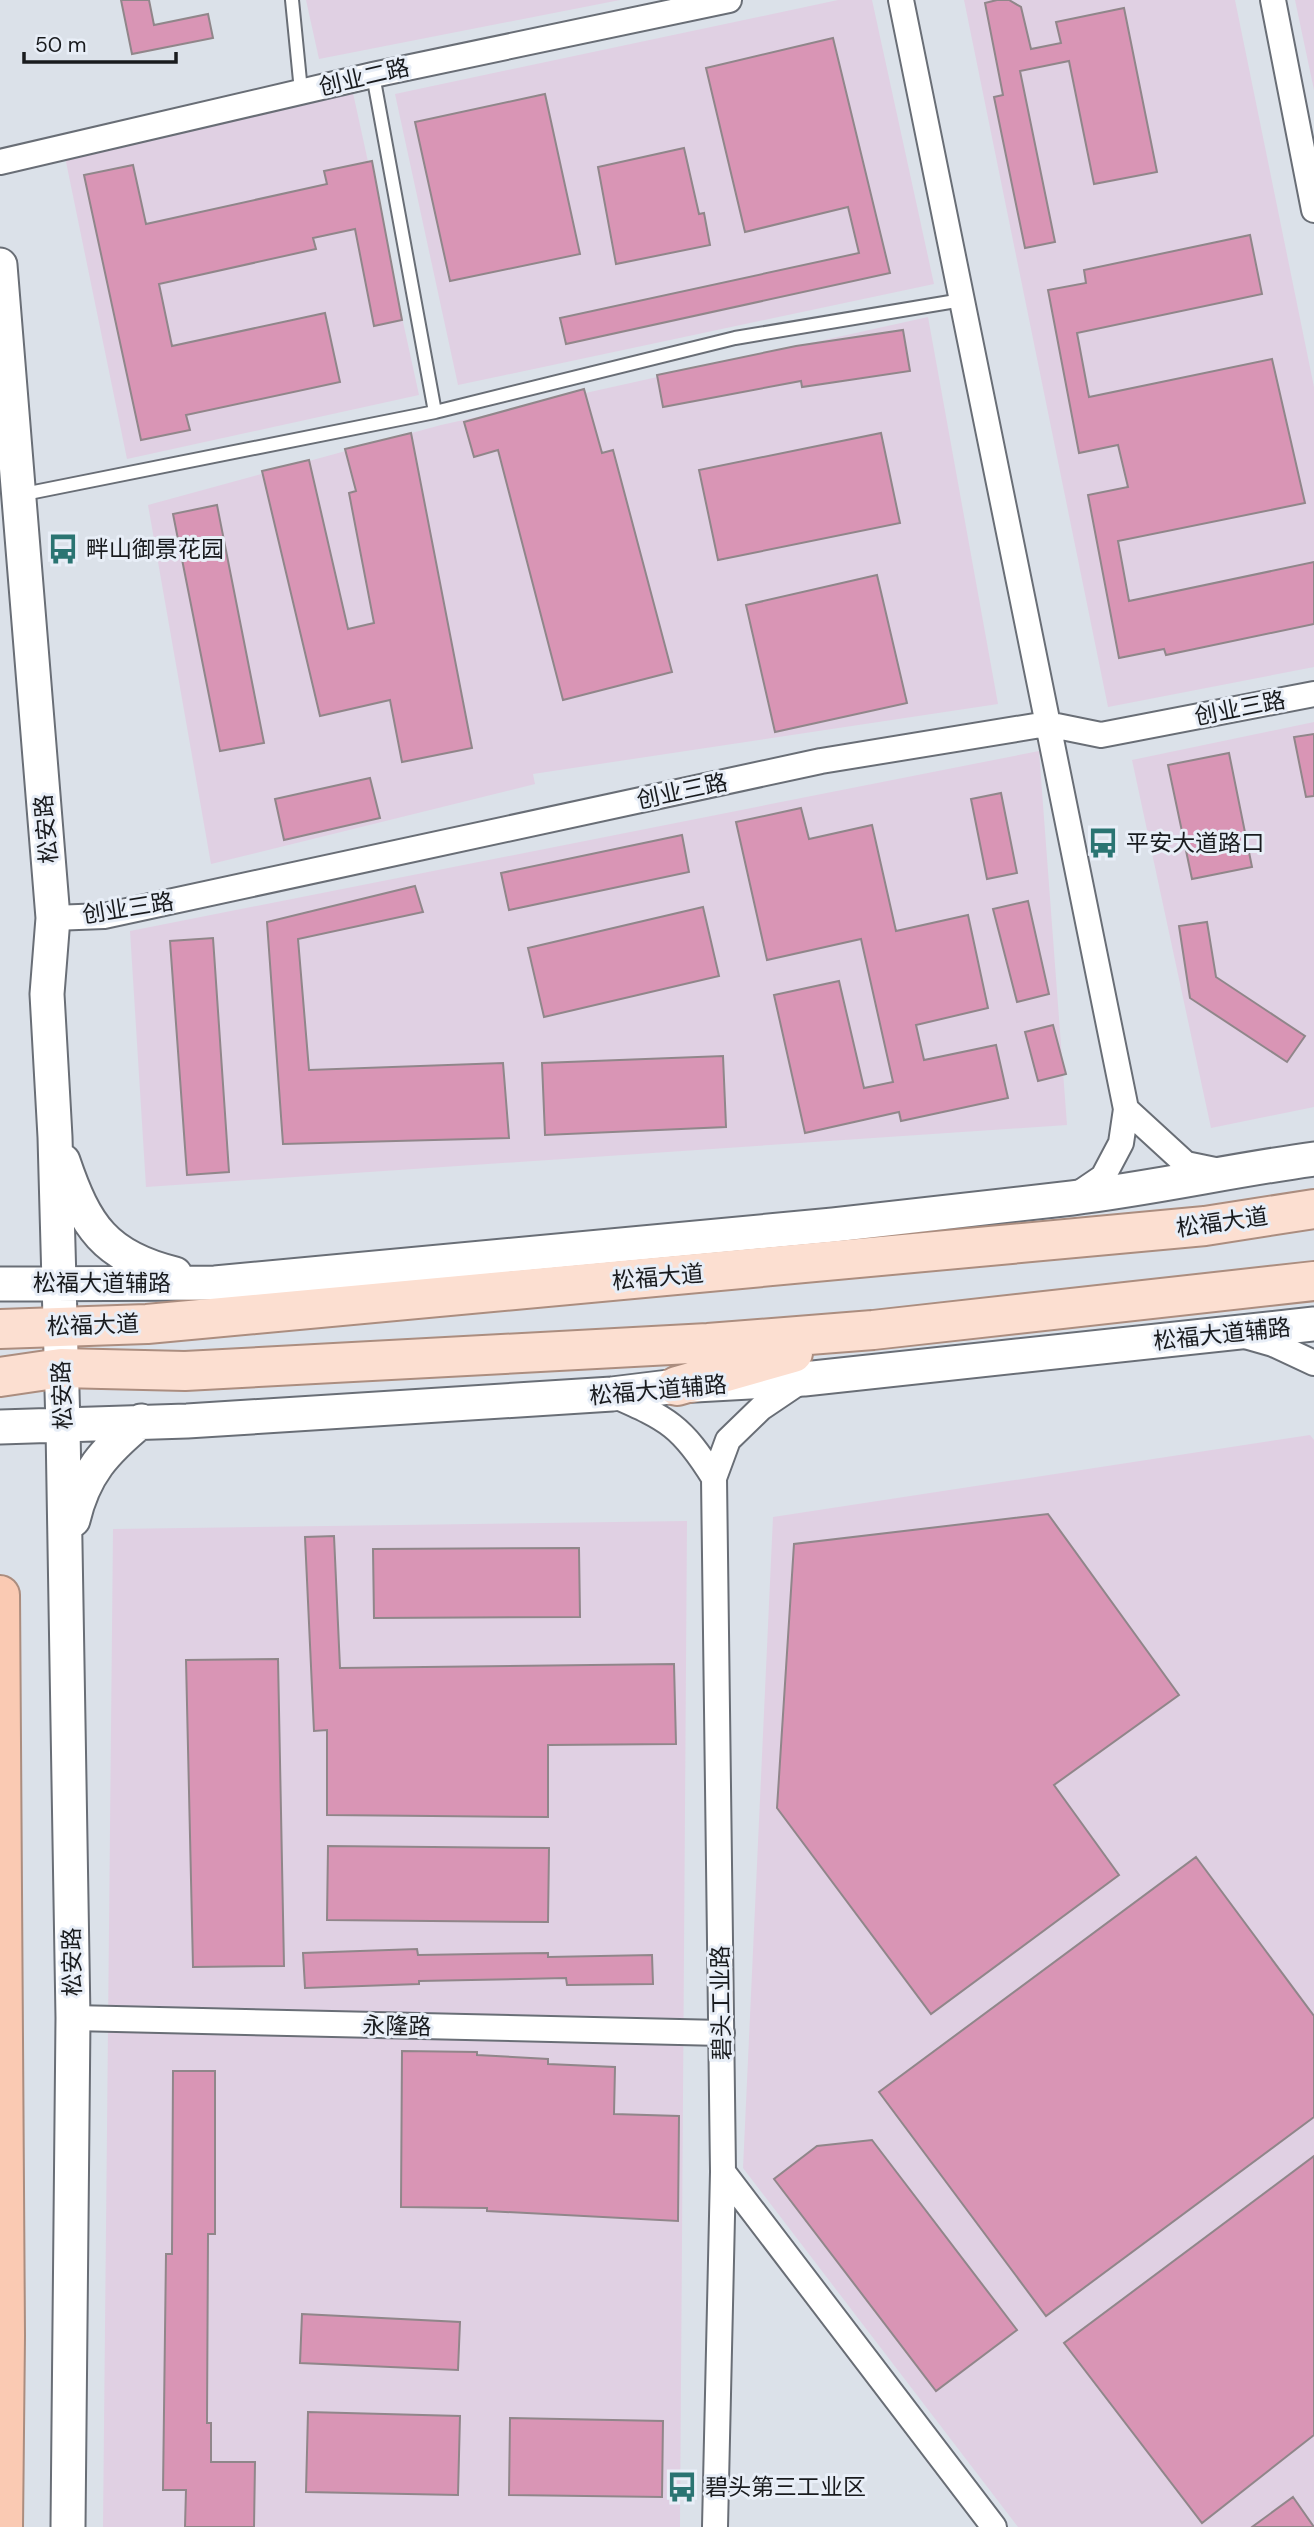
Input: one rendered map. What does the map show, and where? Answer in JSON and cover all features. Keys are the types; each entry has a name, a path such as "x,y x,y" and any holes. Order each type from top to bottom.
{"highway":[{"path":"0,1595 5,2322 3,2527"}],"main road":[{"name":"松安路","path":"0,265 53,918 47,994 55,1137 63,1427 73,2018 68,2527"},
{"path":"55,1137 75,1196 102,1239 142,1266 215,1283"},
{"name":"松福大道辅路","path":"0,1284 215,1283 833,1225 1151,1189 1314,1159"},
{"name":"松福大道","path":"0,1329 147,1324 740,1270 1205,1226 1314,1209"},
{"name":"松福大道辅路","path":"456,1295 833,1225"},
{"name":"松福大道辅路","path":"413,1263 740,1270"},
{"name":"松福大道","path":"0,1377 61,1368 184,1371 694,1344 873,1330 1314,1281"},
{"name":"松福大道辅路","path":"0,1427 63,1427 612,1394 677,1386 804,1379 1314,1324"},
{"path":"677,1386 873,1330"},
{"path":"66,1550 79,1494 104,1452 141,1422"}],"street":[{"name":"创业二路","path":"0,162 373,75 729,0"},
{"path":"901,0 1126,1109 1121,1143 1103,1177 1072,1198"},
{"path":"1273,0 1314,210"},
{"name":"创业三路","path":"53,918 104,916 821,761 1047,724 1101,735 1314,694"},
{"path":"1126,1109 1186,1164 1227,1173"},
{"path":"1234,1333 1273,1344 1314,1363"},
{"path":"714,1478 728,1440 761,1408 804,1379"},
{"path":"612,1394 662,1416 693,1445 714,1478"},
{"name":"碧头工业路","path":"714,1478 723,2172 715,2527"},
{"name":"永隆路","path":"73,2018 722,2033"},
{"path":"723,2172 994,2527"}],"lane":[{"path":"292,0 301,92"},
{"path":"373,75 435,412"},
{"path":"19,495 435,412 735,338 962,300"}],"shaded area":[{"path":"306,0 620,0 319,59"},
{"path":"838,0 872,0 934,284 458,385 395,94"},
{"path":"964,0 1235,0 1314,387 1314,667 1108,707"},
{"path":"1295,0 1314,0 1314,90"},
{"path":"353,93 419,395 127,459 64,152"},
{"path":"928,317 998,704 533,774 535,784 211,864 148,505 441,425"},
{"path":"1314,722 1314,1107 1211,1128 1132,760"},
{"path":"1039,751 1067,1125 146,1187 130,931"},
{"path":"1310,1435 1314,1440 1314,2527 1018,2527 743,2168 773,1517"},
{"name":"碧头第三工业区","path":"687,1521 680,2527 103,2527 113,1529"}],"building":[{"path":"121,0 149,0 154,25 208,14 213,38 132,54"},
{"path":"1009,0 1021,7 1031,49 1061,43 1056,22 1124,8 1157,172 1094,184 1069,61 1020,71 1055,242 1025,248 994,97 1003,95 985,3"},
{"path":"833,38 890,273 566,344 560,318 859,253 848,207 745,232 706,68"},
{"path":"545,94 580,254 450,281 415,122"},
{"path":"684,148 699,214 704,213 710,245 616,264 598,167"},
{"path":"372,161 402,320 374,326 355,229 313,238 316,249 159,284 172,346 325,313 340,382 186,415 190,430 141,440 84,175 133,165 146,224 327,184 324,171"},
{"path":"1250,235 1262,294 1077,333 1089,397 1272,359 1305,503 1118,541 1129,601 1314,562 1314,624 1166,655 1164,649 1119,658 1088,495 1128,487 1118,445 1079,453 1048,290 1086,283 1084,270"},
{"path":"903,330 910,371 802,387 801,381 663,407 657,375 796,346"},
{"path":"584,389 602,453 613,450 672,672 563,700 498,450 474,457 464,422"},
{"path":"411,433 472,748 402,762 390,700 320,716 262,471 309,460 348,629 374,623 349,493 356,491 345,449"},
{"path":"881,433 900,523 718,560 699,470"},
{"path":"217,505 264,743 220,751 173,514"},
{"path":"877,575 907,703 775,732 746,605"},
{"path":"1314,734 1314,796 1306,797 1294,737"},
{"path":"1229,753 1252,867 1192,879 1168,765"},
{"path":"370,778 380,818 284,840 275,799"},
{"path":"1001,793 1017,873 987,879 971,799"},
{"path":"801,808 809,839 872,825 896,931 968,915 988,1008 916,1025 924,1060 996,1045 1008,1098 901,1121 899,1112 805,1133 774,995 839,981 864,1088 893,1082 861,939 767,960 736,822"},
{"path":"682,835 689,872 509,910 501,873"},
{"path":"415,886 423,912 298,939 309,1070 503,1063 509,1138 283,1144 267,922"},
{"path":"1028,901 1049,994 1017,1002 993,909"},
{"path":"703,907 719,976 544,1017 528,948"},
{"path":"1207,922 1216,977 1305,1036 1287,1062 1190,998 1179,926"},
{"path":"213,938 229,1172 187,1175 170,941"},
{"path":"1053,1025 1066,1074 1038,1081 1025,1032"},
{"path":"723,1056 726,1127 545,1135 542,1063"},
{"path":"1048,1514 1179,1695 1054,1785 1119,1875 931,2014 777,1808 794,1544"},
{"path":"334,1536 340,1668 674,1664 676,1744 548,1745 548,1817 327,1815 327,1730 314,1731 305,1537"},
{"path":"579,1548 580,1617 374,1618 373,1549"},
{"path":"278,1659 284,1966 193,1967 186,1660"},
{"path":"328,1846 549,1848 548,1922 327,1920"},
{"path":"1196,1857 1314,2016 1314,2117 1046,2316 879,2092"},
{"path":"417,1949 418,1955 652,1955 653,1984 567,1985 566,1978 419,1981 419,1984 305,1988 303,1953"},
{"path":"402,2051 477,2052 477,2055 548,2059 548,2064 615,2067 614,2114 679,2116 678,2221 487,2211 487,2208 401,2207"},
{"path":"173,2071 215,2071 215,2234 208,2234 207,2423 211,2423 211,2462 255,2462 254,2527 185,2527 186,2490 163,2490 166,2254 172,2254"},
{"path":"872,2140 1017,2330 936,2391 774,2179 817,2146"},
{"path":"1314,2156 1314,2435 1202,2523 1064,2343"},
{"path":"302,2314 460,2322 458,2370 300,2363"},
{"path":"308,2412 460,2416 458,2495 306,2492"},
{"path":"510,2418 663,2421 662,2497 509,2495"},
{"path":"1293,2497 1314,2527 1252,2527"}],"place":[{"name":"畔山御景花园","path":"63,549"},
{"name":"平安大道路口","path":"1103,843"},
{"name":"碧头第三工业区","path":"682,2487"}]}
